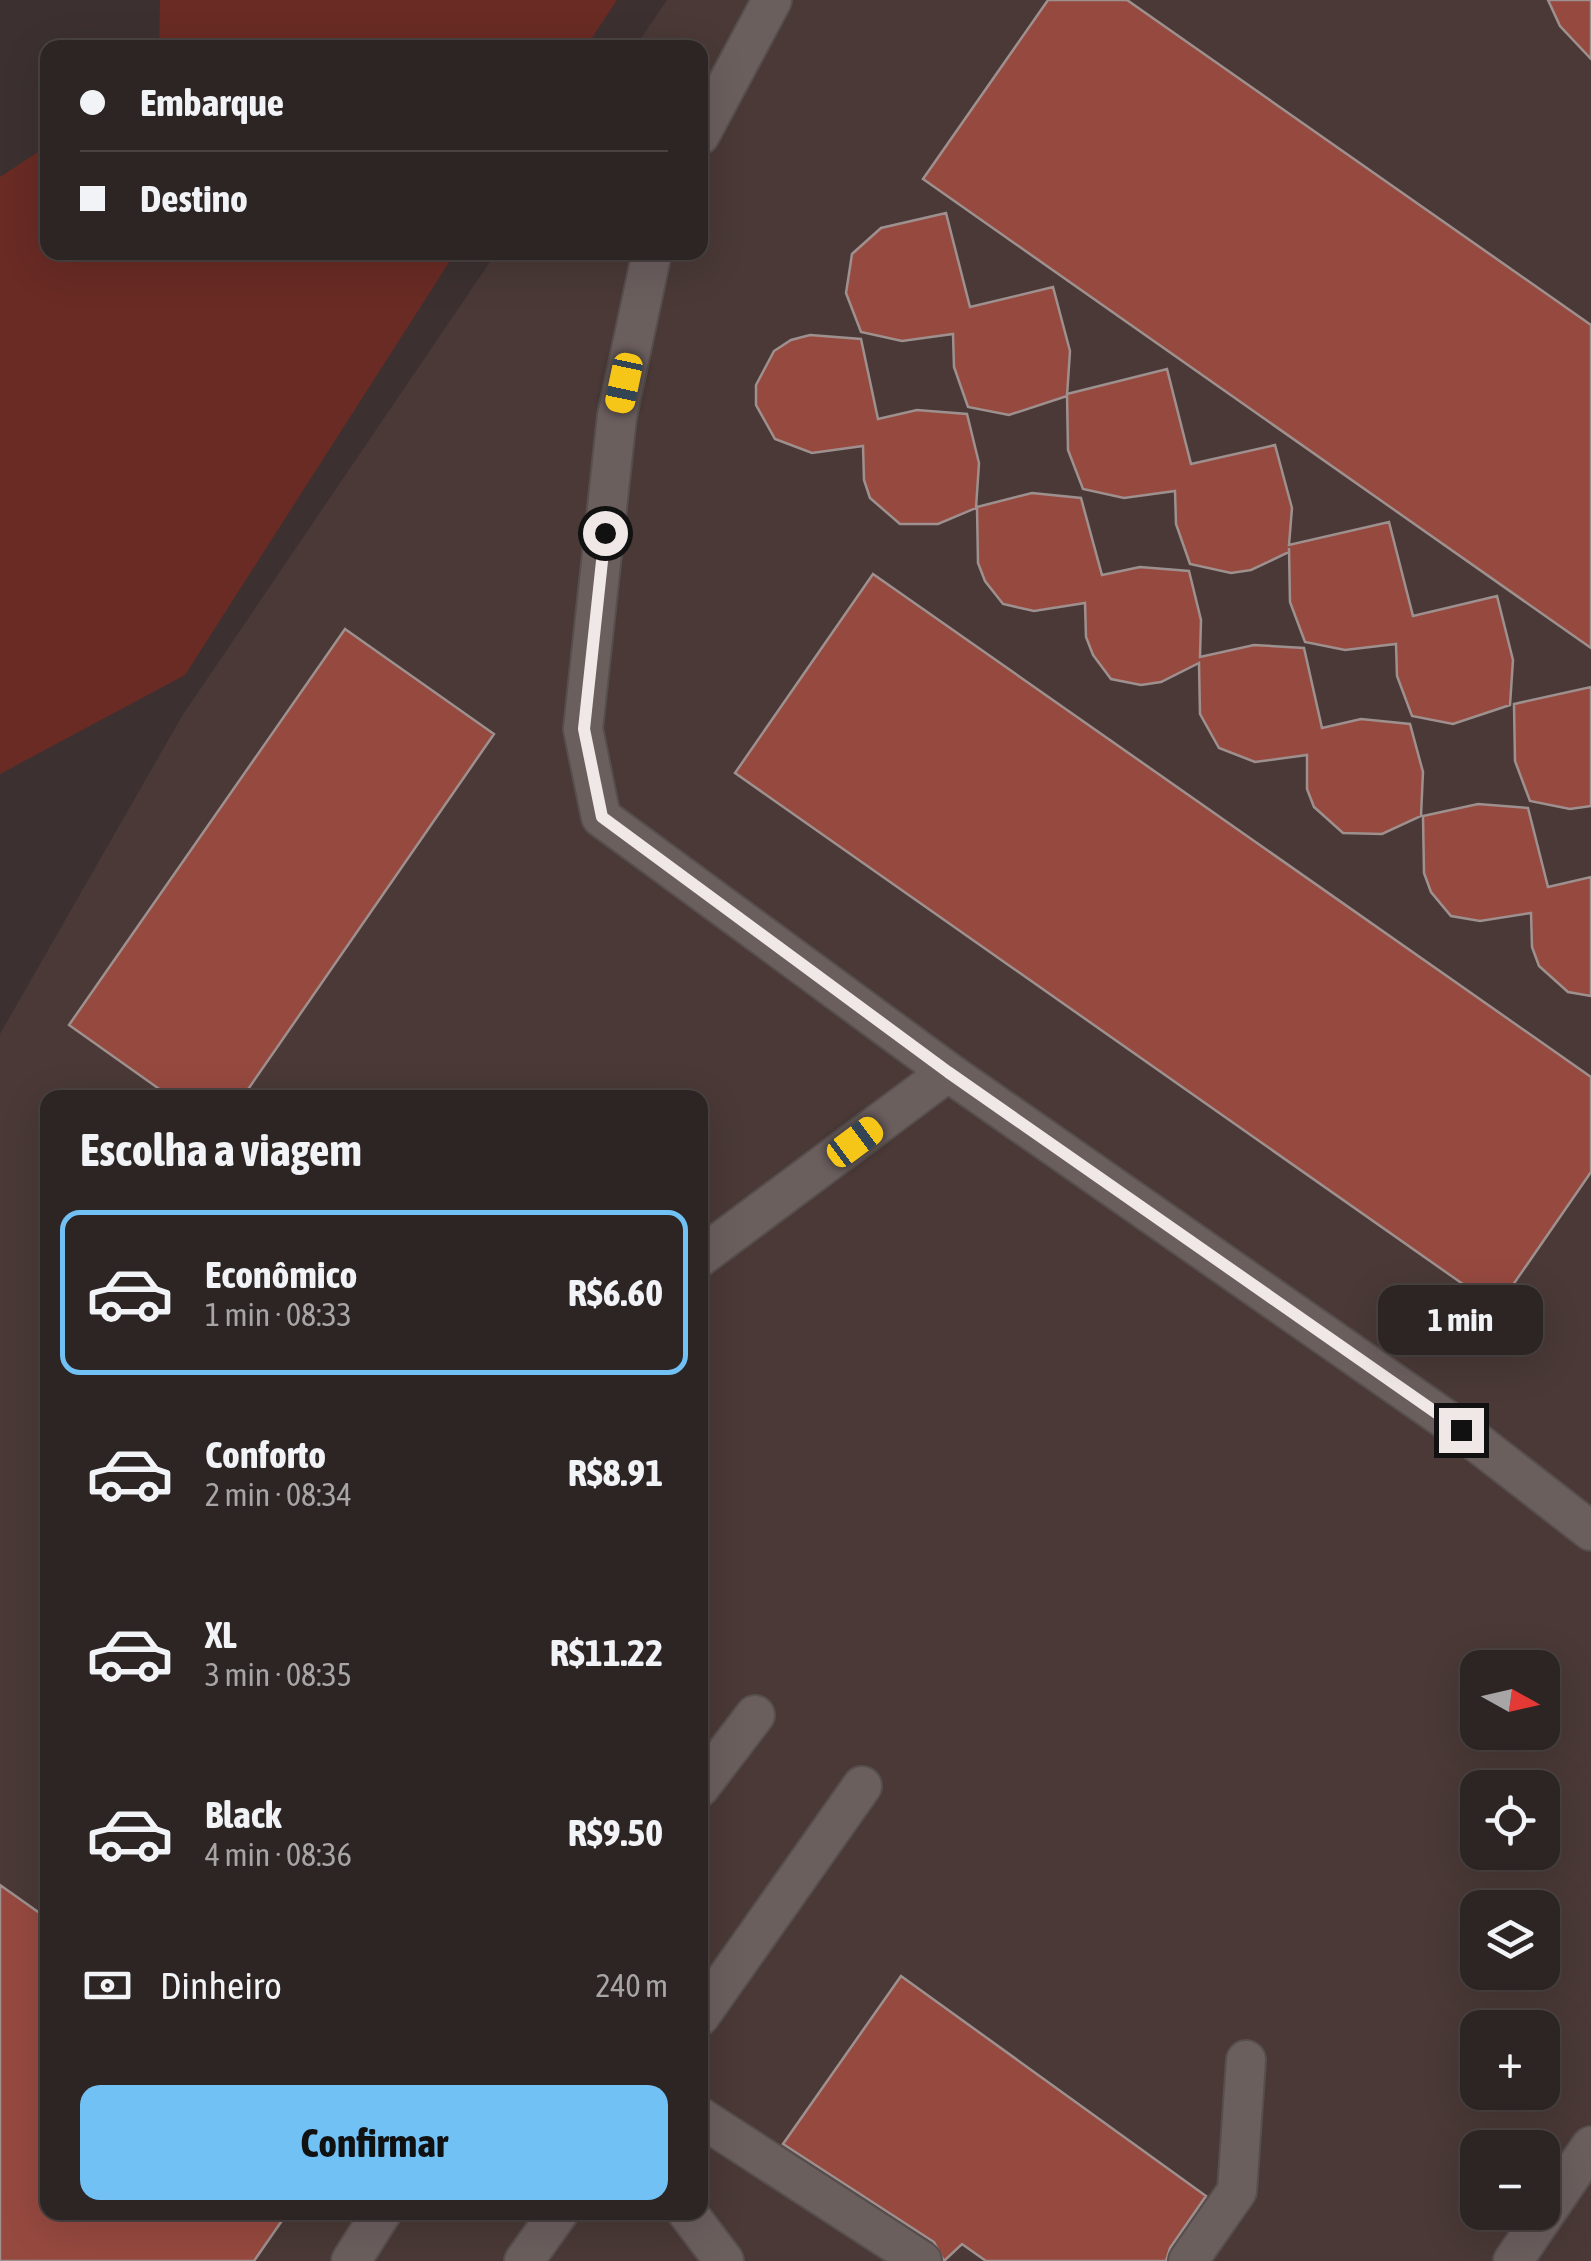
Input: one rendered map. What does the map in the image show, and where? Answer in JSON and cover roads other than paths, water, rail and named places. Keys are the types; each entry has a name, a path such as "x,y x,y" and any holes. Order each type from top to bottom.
{"street":[{"path":"708,120 772,0"},
{"path":"650,260 617,416 584,729 602,817 948,1072 1461,1430 1591,1531"},
{"path":"708,1251 948,1072"},
{"path":"708,1777 755,1715"},
{"path":"708,2005 862,1786"},
{"path":"1188,2261 1237,2191 1246,2060"},
{"path":"708,2122 922,2261"},
{"path":"1513,2261 1591,2146"},
{"path":"351,2261 377,2220"},
{"path":"524,2261 553,2220"},
{"path":"693,2220 724,2261"}]}
